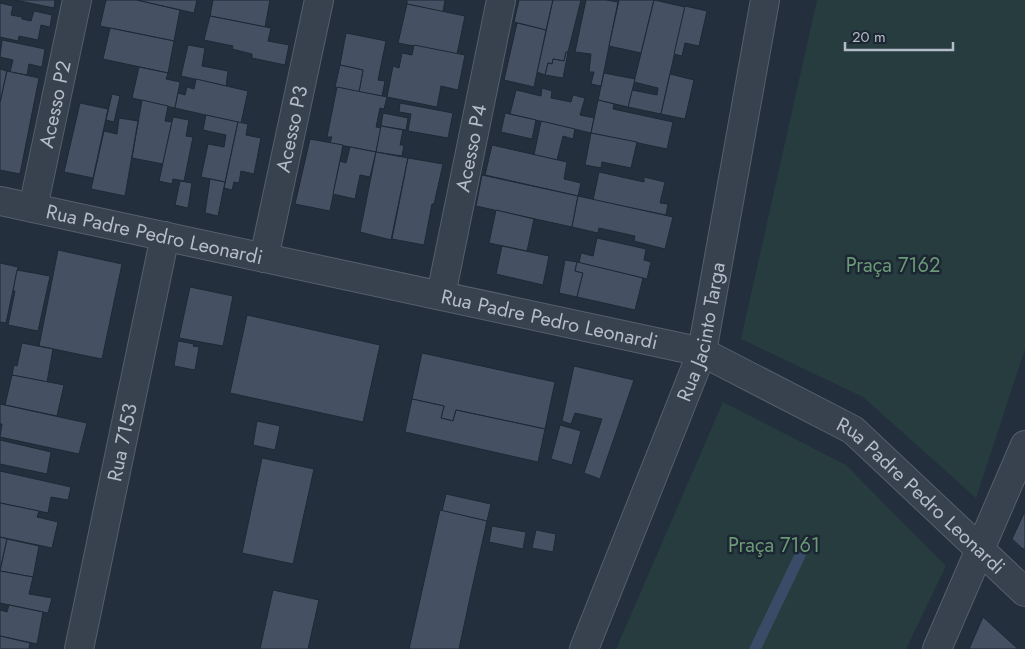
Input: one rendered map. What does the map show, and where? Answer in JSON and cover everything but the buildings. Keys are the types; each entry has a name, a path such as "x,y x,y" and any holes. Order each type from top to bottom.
{"street":[{"name":"Acesso P2","path":"33,208 77,0"},
{"name":"Acesso P3","path":"264,258 319,0"},
{"name":"Acesso P4","path":"441,295 501,0"},
{"name":"Rua Jacinto Targa","path":"584,649 702,352 765,0"},
{"name":"Rua Padre Pedro Leonardi","path":"0,201 702,352 853,430 1025,592"},
{"name":"Rua 7153","path":"79,649 165,236"},
{"path":"937,649 1025,445"}],"green space":[{"name":"Praça 7162","path":"817,0 1025,0 1025,349 976,498 863,397 741,339"},
{"name":"Praça 7161","path":"723,402 846,465 946,566 906,649 616,649"}],"waterway":[{"path":"755,649 805,545"}]}
